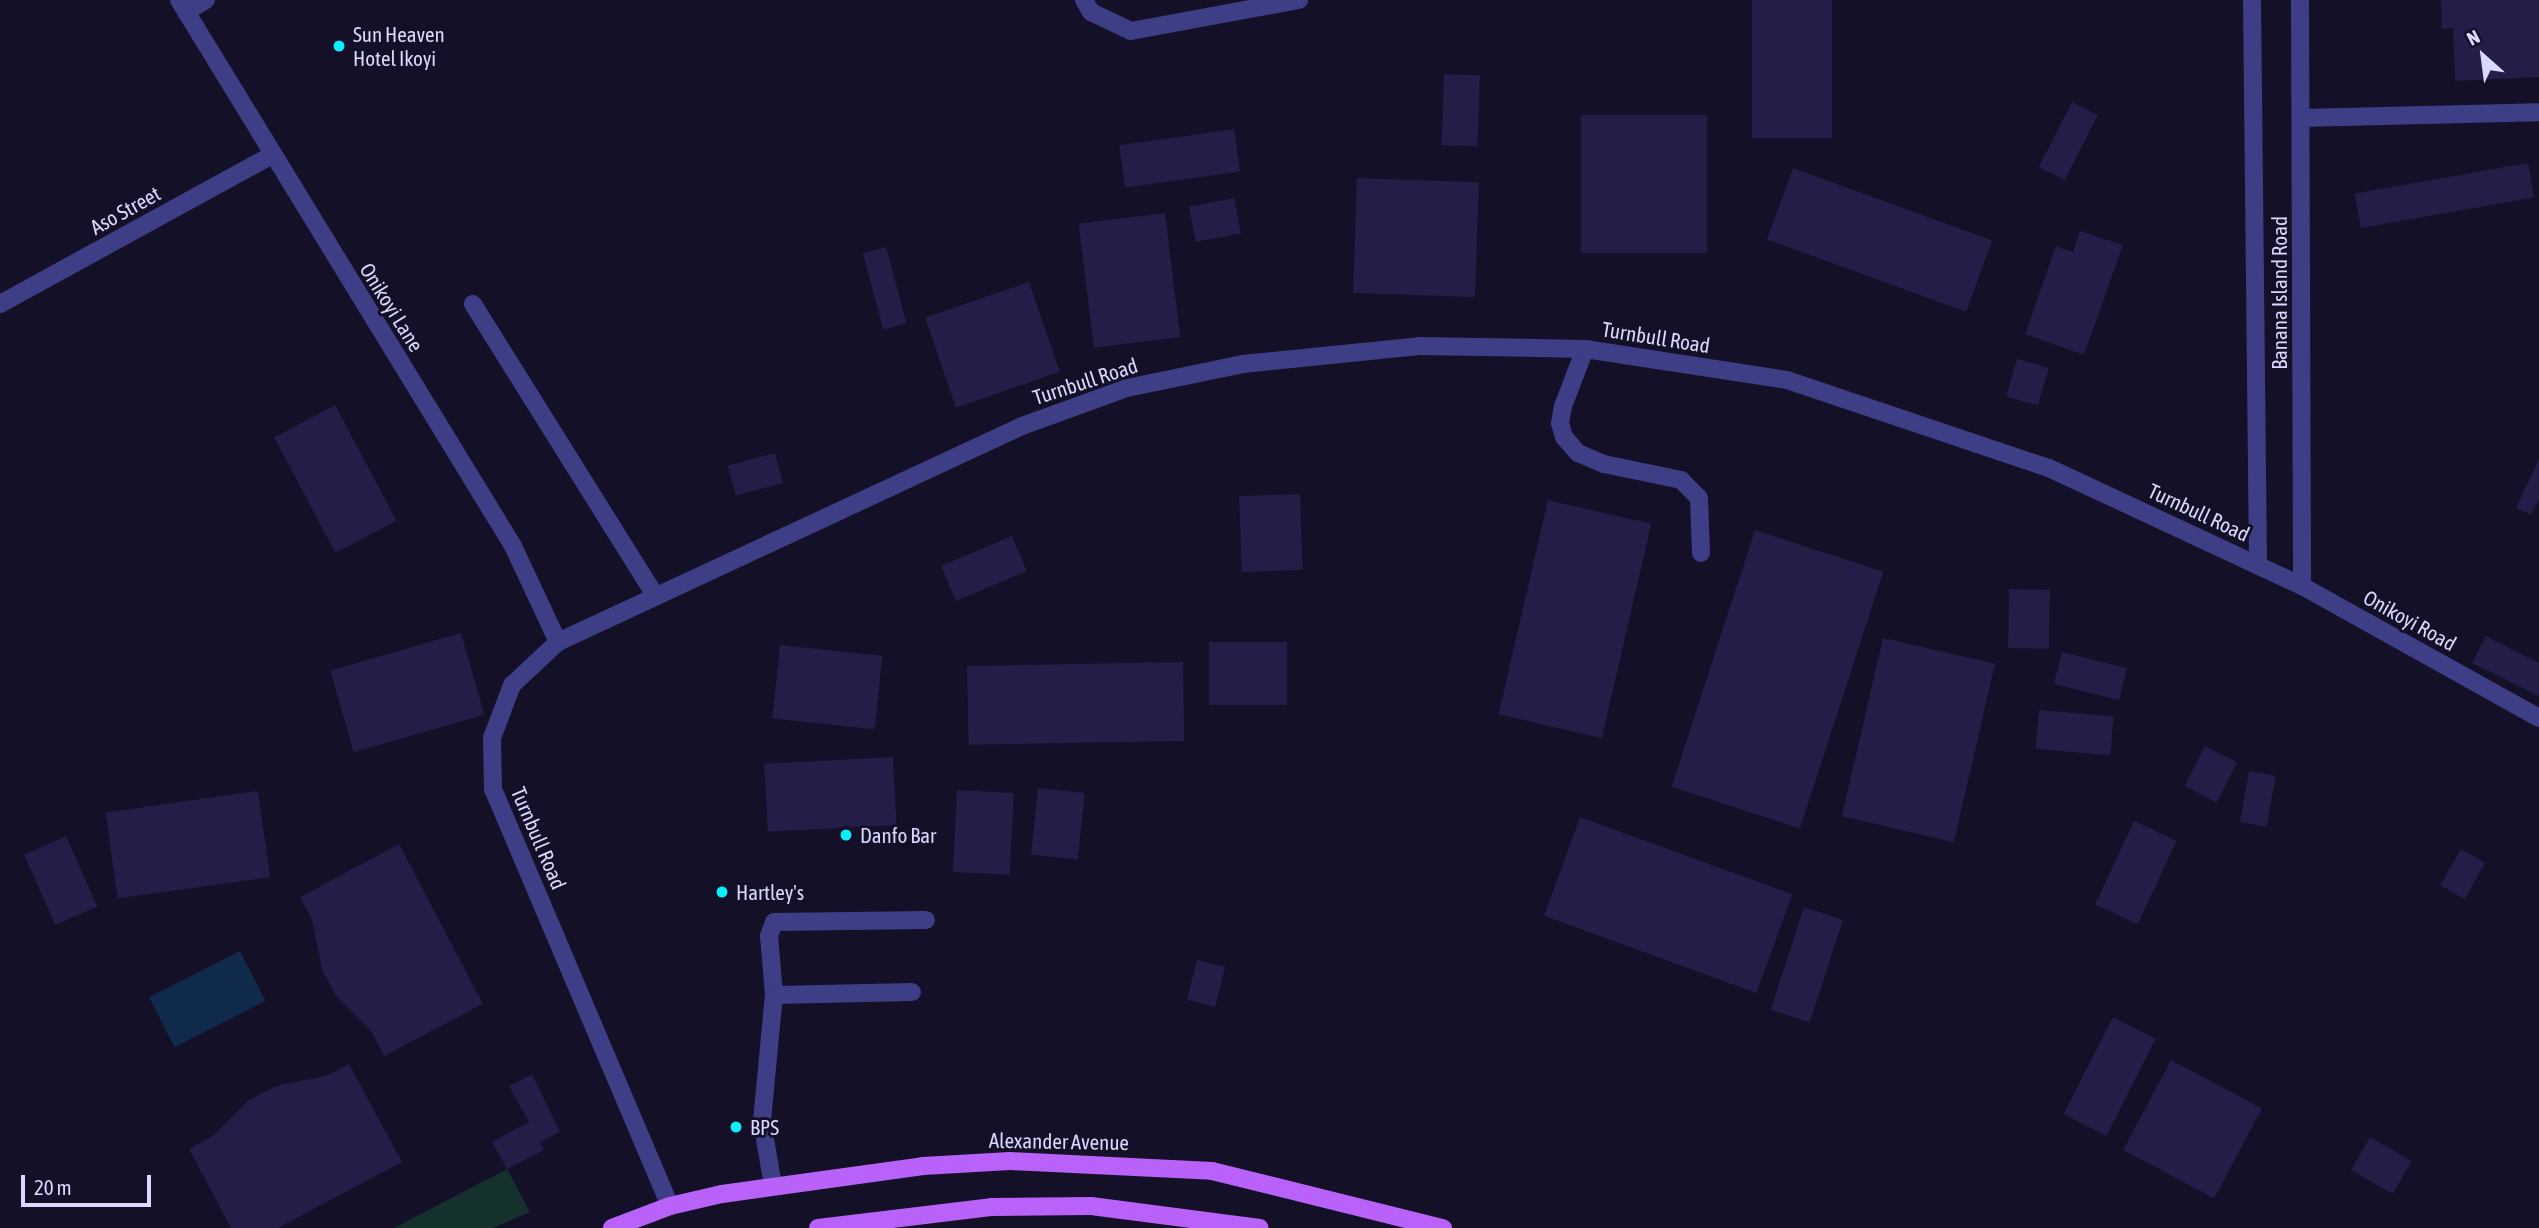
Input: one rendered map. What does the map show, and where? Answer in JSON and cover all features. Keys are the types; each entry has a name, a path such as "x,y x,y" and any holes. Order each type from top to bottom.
{"main road":[{"name":"Alexander Avenue","path":"612,1228 670,1206 773,1186 923,1166 1010,1161 1107,1163 1212,1171 1443,1228"},
{"path":"818,1228 991,1208 1091,1206 1260,1228"}],"street":[{"path":"183,6 206,0"},
{"path":"1088,6 1131,31 1299,0"},
{"name":"Banana Island Road","path":"2252,0 2258,564"},
{"name":"Banana Island Road","path":"2300,0 2302,586"},
{"name":"Onikoyi Lane","path":"183,6 513,546 558,642"},
{"path":"2301,118 2539,112"},
{"name":"Aso Street","path":"0,304 272,155"},
{"path":"473,304 656,597"},
{"name":"Turnbull Road","path":"670,1206 493,789 492,738 512,685 558,642 1022,426 1127,388 1243,364 1419,346 1586,349 1787,380 2049,468 2258,564"},
{"path":"1586,349 1563,406 1560,423 1564,437 1578,453 1604,464 1681,480 1699,498 1701,553"},
{"name":"Onikoyi Road","path":"2258,564 2539,718"},
{"path":"773,1186 762,1121 774,995 769,936 775,922 926,920"},
{"path":"774,995 912,992"}],"green space":[{"path":"507,1169 530,1212 493,1228 394,1228"}],"water":[{"path":"240,951 265,1001 175,1047 149,997"}],"building":[{"path":"1752,0 1832,0 1832,138 1752,138"},
{"path":"2441,0 2539,0 2539,77 2455,81 2453,28 2442,29"},
{"path":"1444,74 1480,75 1478,146 1442,145"},
{"path":"2072,102 2098,115 2065,180 2039,167"},
{"path":"1581,115 1707,115 1707,253 1581,253"},
{"path":"1234,129 1240,172 1125,188 1119,145"},
{"path":"2528,163 2534,197 2361,228 2355,194"},
{"path":"1793,168 1992,241 1966,312 1767,239"},
{"path":"1357,178 1479,182 1475,297 1353,293"},
{"path":"1234,198 1241,233 1196,242 1189,207"},
{"path":"1165,213 1180,337 1094,348 1079,224"},
{"path":"2080,231 2123,245 2084,355 2025,334 2056,246 2073,252"},
{"path":"886,247 906,323 883,330 863,253"},
{"path":"1029,282 1060,372 956,408 925,318"},
{"path":"2017,359 2049,368 2038,406 2006,396"},
{"path":"335,405 397,521 336,553 274,437"},
{"path":"775,453 783,483 736,496 728,466"},
{"path":"2539,459 2539,499 2531,515 2516,508"},
{"path":"1300,494 1303,570 1242,572 1239,496"},
{"path":"1548,500 1651,524 1602,738 1499,714"},
{"path":"1755,530 1883,572 1800,829 1672,787"},
{"path":"1012,536 1027,571 956,601 941,566"},
{"path":"2009,589 2050,590 2049,649 2008,648"},
{"path":"461,633 484,715 354,752 330,670"},
{"path":"2486,636 2539,663 2539,696 2472,663"},
{"path":"1883,638 1995,664 1954,842 1842,816"},
{"path":"1209,642 1287,642 1287,705 1209,705"},
{"path":"780,645 882,656 875,729 772,719"},
{"path":"2062,652 2127,668 2119,700 2054,684"},
{"path":"1183,662 1184,741 968,745 967,666"},
{"path":"2039,710 2114,717 2110,755 2036,749"},
{"path":"2205,746 2237,762 2217,802 2185,786"},
{"path":"893,757 897,825 768,832 764,764"},
{"path":"2249,771 2276,776 2267,827 2240,822"},
{"path":"1038,788 1085,793 1078,860 1031,855"},
{"path":"957,790 1014,793 1010,875 953,872"},
{"path":"258,791 270,877 118,899 105,812"},
{"path":"1580,817 1792,894 1756,993 1544,916"},
{"path":"2134,821 2177,841 2138,924 2095,904"},
{"path":"66,836 97,906 55,925 24,855"},
{"path":"399,844 483,1004 384,1056 371,1031 336,996 322,969 312,920 300,897"},
{"path":"2461,849 2485,863 2464,899 2440,885"},
{"path":"1804,907 1843,920 1810,1022 1771,1010"},
{"path":"1197,960 1225,967 1215,1007 1187,1000"},
{"path":"2113,1017 2156,1039 2106,1136 2064,1114"},
{"path":"2171,1060 2262,1108 2214,1198 2123,1150"},
{"path":"349,1064 402,1162 278,1228 231,1228 189,1149 214,1135 249,1100 276,1086 325,1076"},
{"path":"532,1074 560,1132 540,1142 544,1150 507,1169 492,1142 529,1122 509,1086"},
{"path":"2370,1137 2412,1161 2393,1194 2351,1170"}],"place":[{"name":"Sun Heaven Hotel Ikoyi","path":"339,46"},
{"name":"Danfo Bar","path":"846,835"},
{"name":"Hartley's","path":"722,892"},
{"name":"BPS","path":"736,1127"}]}
